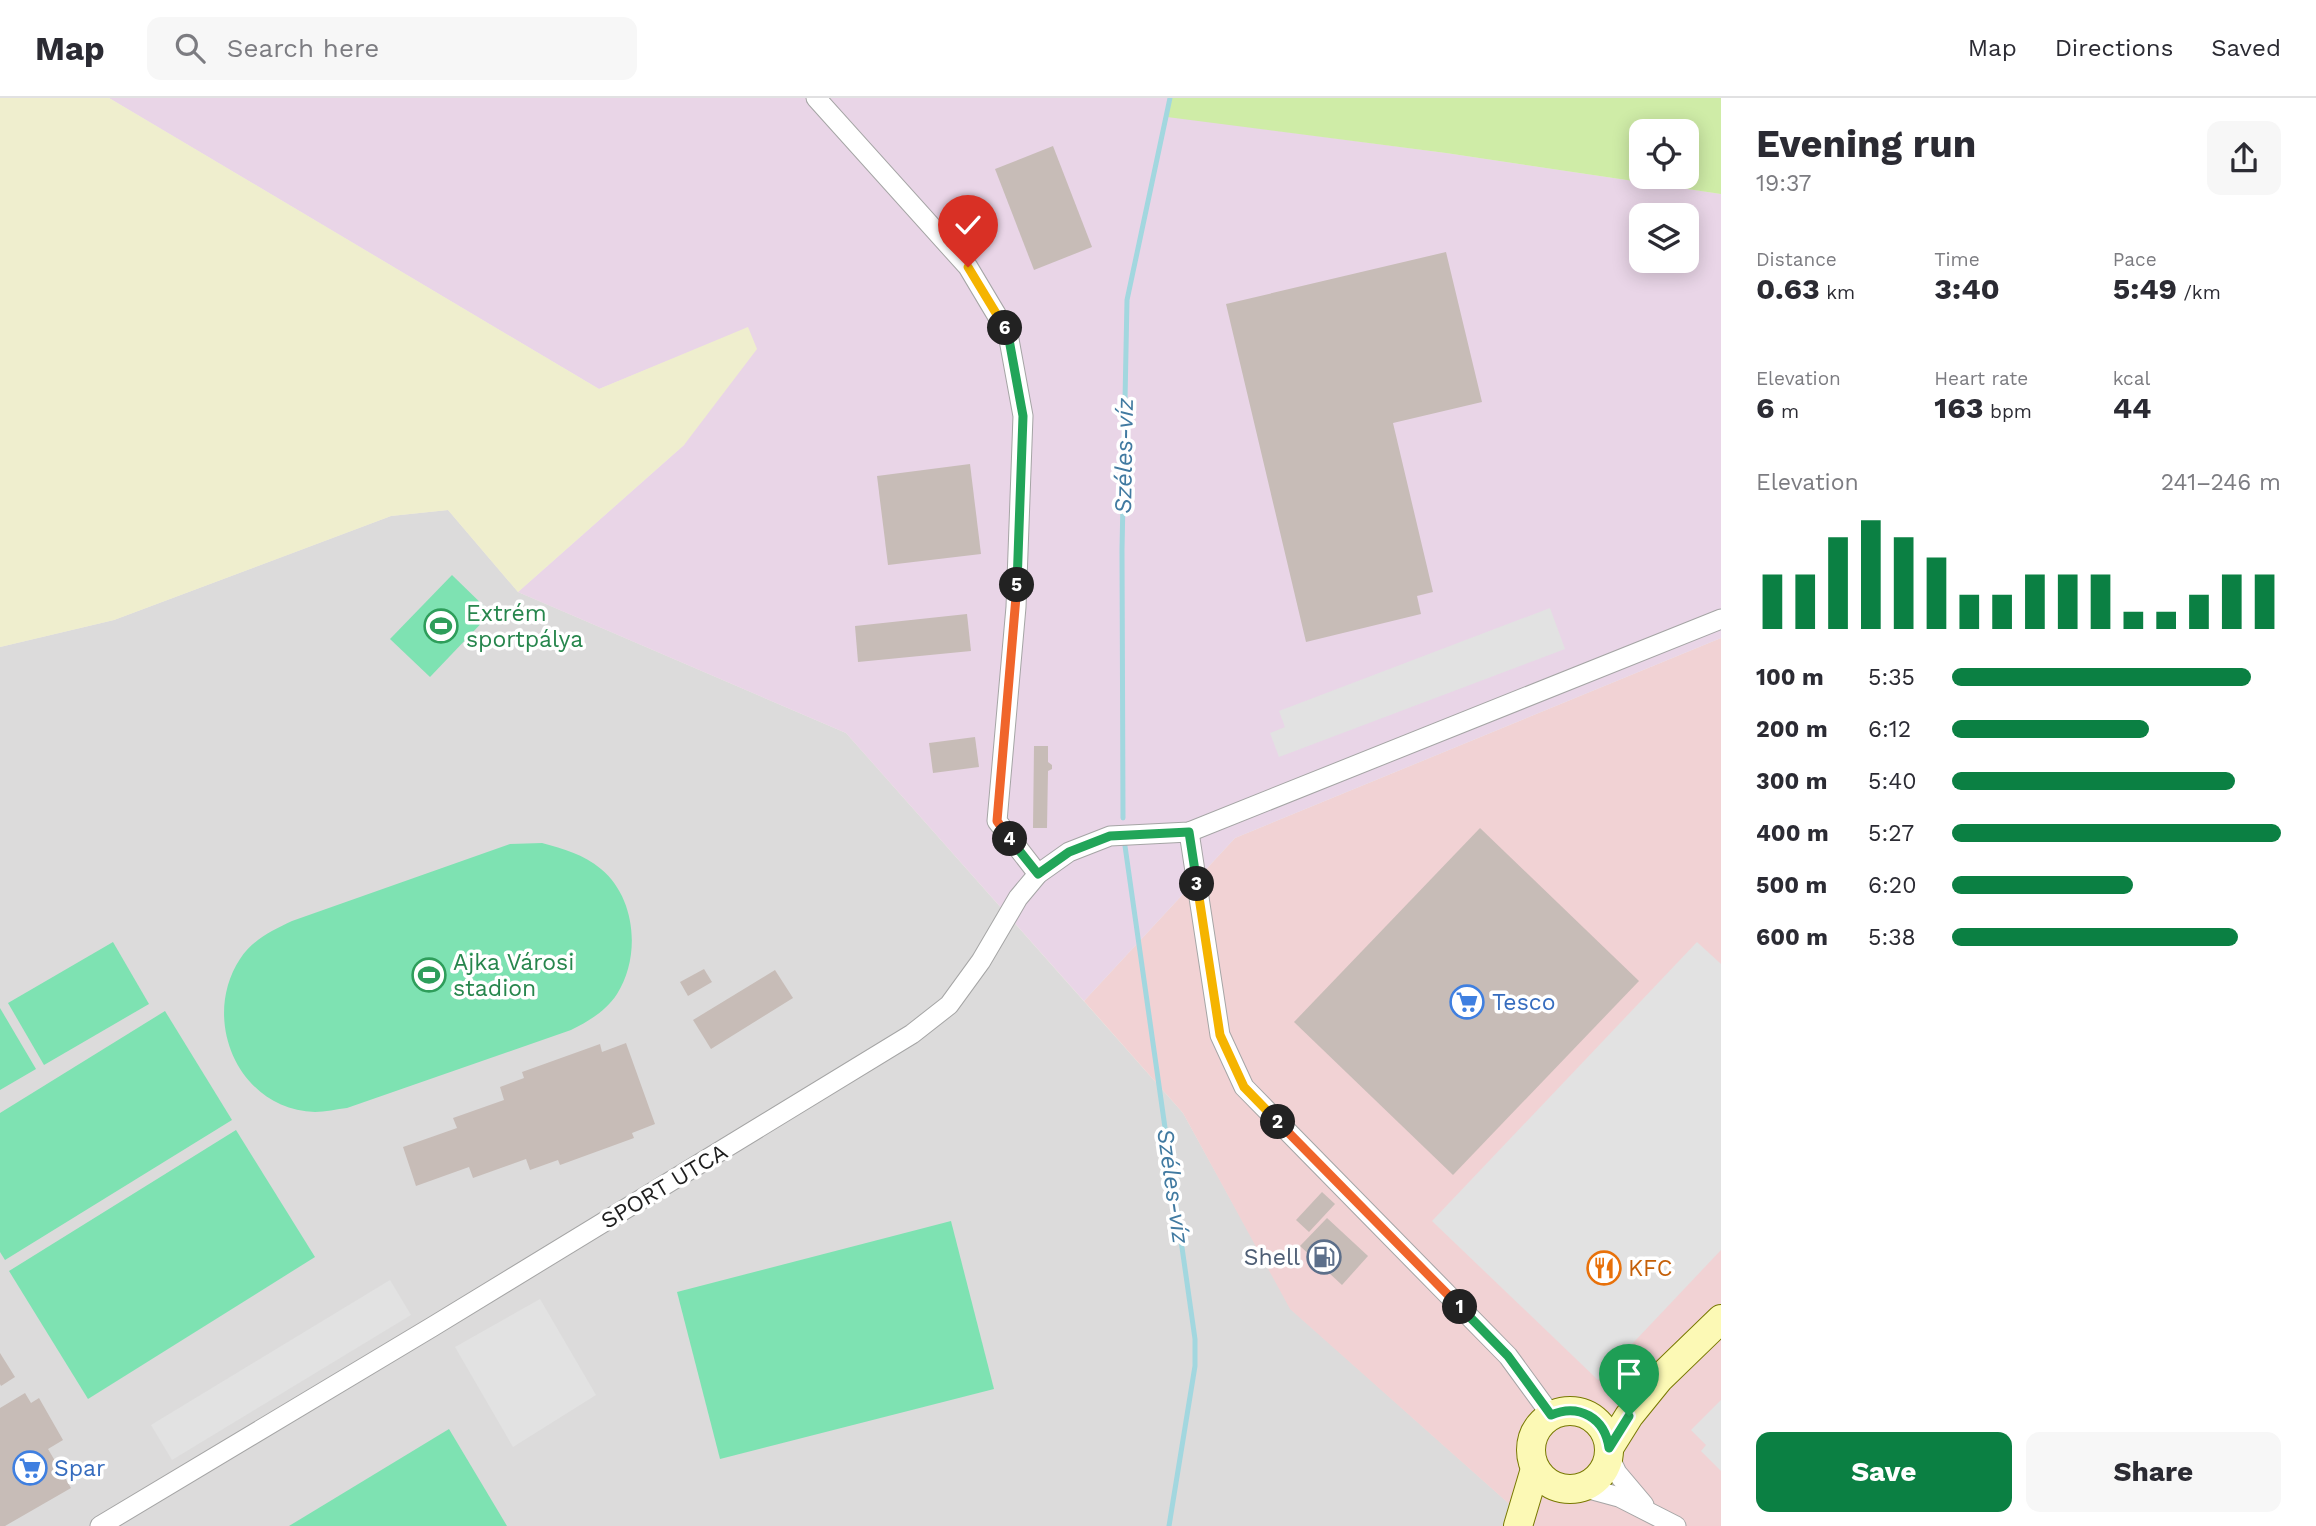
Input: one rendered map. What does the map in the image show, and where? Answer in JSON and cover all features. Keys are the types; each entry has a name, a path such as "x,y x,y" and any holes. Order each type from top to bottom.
{"main road":[{"path":"1525,1526 1576,1488 1590,1484 1602,1472 1609,1452 1629,1416 1659,1379 1721,1319"},
{"path":"1583,1412 1619,1400 1659,1379"},
{"path":"1576,1488 1550,1484 1535,1469 1530,1451 1531,1441 1542,1422 1551,1415 1567,1410 1583,1412 1599,1422 1608,1438 1609,1452"},
{"path":"1518,1526 1535,1469"}],"street":[{"path":"816,98 968,267 1008,334 1023,416 1016,607 997,821 1038,874"},
{"name":"SPORT UTCA","path":"100,1526 912,1034 949,1005 981,961 1018,898 1038,874 1069,852 1110,836 1189,832 1721,619"},
{"path":"1189,832 1220,1035 1244,1087 1508,1356 1551,1415"},
{"path":"1609,1452 1617,1473 1650,1511"},
{"path":"1576,1488 1619,1497 1676,1526"}],"shaded area":[{"path":"109,98 1171,98 1167,116 1629,180 1629,189 1687,189 1721,194 1721,638 1235,838 1084,1001 846,733 518,592 684,445 748,328 599,389"},
{"path":"448,510 518,592 846,733 1183,1113 1291,1309 1534,1526 0,1526 0,647 114,620 391,516"},
{"path":"1550,608 1565,649 1279,757 1270,733 1285,727 1279,711"},
{"path":"1721,638 1721,1526 1534,1526 1290,1309 1183,1113 1084,1001 1235,838"},
{"path":"1697,942 1721,964 1721,1250 1598,1380 1432,1221"},
{"path":"390,1280 411,1315 172,1460 151,1425"},
{"path":"540,1299 596,1395 513,1447 455,1347"},
{"path":"1721,1400 1721,1471 1701,1451 1706,1445 1691,1430"}],"green space":[{"path":"0,98 109,98 599,389 748,327 757,349 684,445 518,592 448,510 391,516 114,620 0,647"},
{"path":"1171,98 1721,98 1721,194 1687,189 1699,189 1699,119 1629,119 1629,180 1446,153 1167,117"},
{"name":"Extrém sportpálya","path":"452,575 491,613 430,677 390,639"},
{"name":"Ajka Városi stadion","path":"542,843 580,856 601,869 622,895 628,911 632,945 625,979 613,1000 591,1019 571,1030 347,1108 315,1112 288,1107 266,1096 247,1079 234,1058 226,1034 224,1008 229,983 240,959 257,941 292,921 510,844"},
{"path":"113,942 149,1004 44,1065 8,1003"},
{"path":"0,1008 36,1069 0,1090"},
{"path":"165,1011 232,1120 5,1260 0,1252 0,1113"},
{"path":"236,1130 315,1257 88,1399 9,1271"},
{"path":"951,1221 994,1389 720,1459 677,1292"},
{"path":"449,1429 507,1526 289,1526"}],"building":[{"path":"1053,146 1092,247 1034,270 995,169"},
{"path":"1446,252 1482,402 1393,423 1433,592 1417,596 1421,614 1306,642 1226,304"},
{"path":"970,464 981,554 888,565 877,476"},
{"path":"967,614 971,651 858,662 855,626"},
{"path":"975,737 979,767 933,773 929,743"},
{"path":"1034,746 1048,746 1048,762 1052,765 1052,769 1048,771 1047,828 1033,828"},
{"name":"Tesco","path":"1480,828 1639,981 1453,1175 1294,1022"},
{"path":"704,969 712,982 688,996 680,982"},
{"path":"775,970 793,998 711,1049 693,1020"},
{"path":"626,1043 655,1124 632,1133 634,1138 560,1165 558,1160 530,1170 526,1159 473,1178 469,1167 416,1186 403,1147 457,1128 453,1118 504,1100 500,1087 524,1078 522,1072 600,1044 602,1052"},
{"path":"1322,1192 1335,1204 1309,1232 1296,1220"},
{"path":"1327,1218 1368,1256 1342,1285 1300,1246"},
{"path":"0,1353 15,1377 1,1386 0,1384"},
{"name":"Spar","path":"25,1393 31,1403 39,1398 63,1440 48,1449 71,1488 5,1526 0,1526 0,1408"}],"waterway":[{"name":"Széles-víz","path":"1123,818 1122,550 1127,300 1170,98"},
{"name":"Széles-víz","path":"1125,846 1195,1339 1195,1366 1169,1526"}],"place":[{"name":"Extrém sportpálya","path":"441,626"},
{"name":"Ajka Városi stadion","path":"429,975"},
{"name":"Tesco","path":"1467,1002"},
{"name":"Shell","path":"1324,1257"},
{"name":"KFC","path":"1604,1268"},
{"name":"Spar","path":"30,1468"}],"route":[{"path":"968,267 1008,334 1023,416 1016,607 997,821 1038,874 1069,852 1110,836 1189,832 1220,1035 1244,1087 1508,1356 1551,1415 1575,1410 1591,1416 1604,1430 1609,1448 1629,1416"}]}
